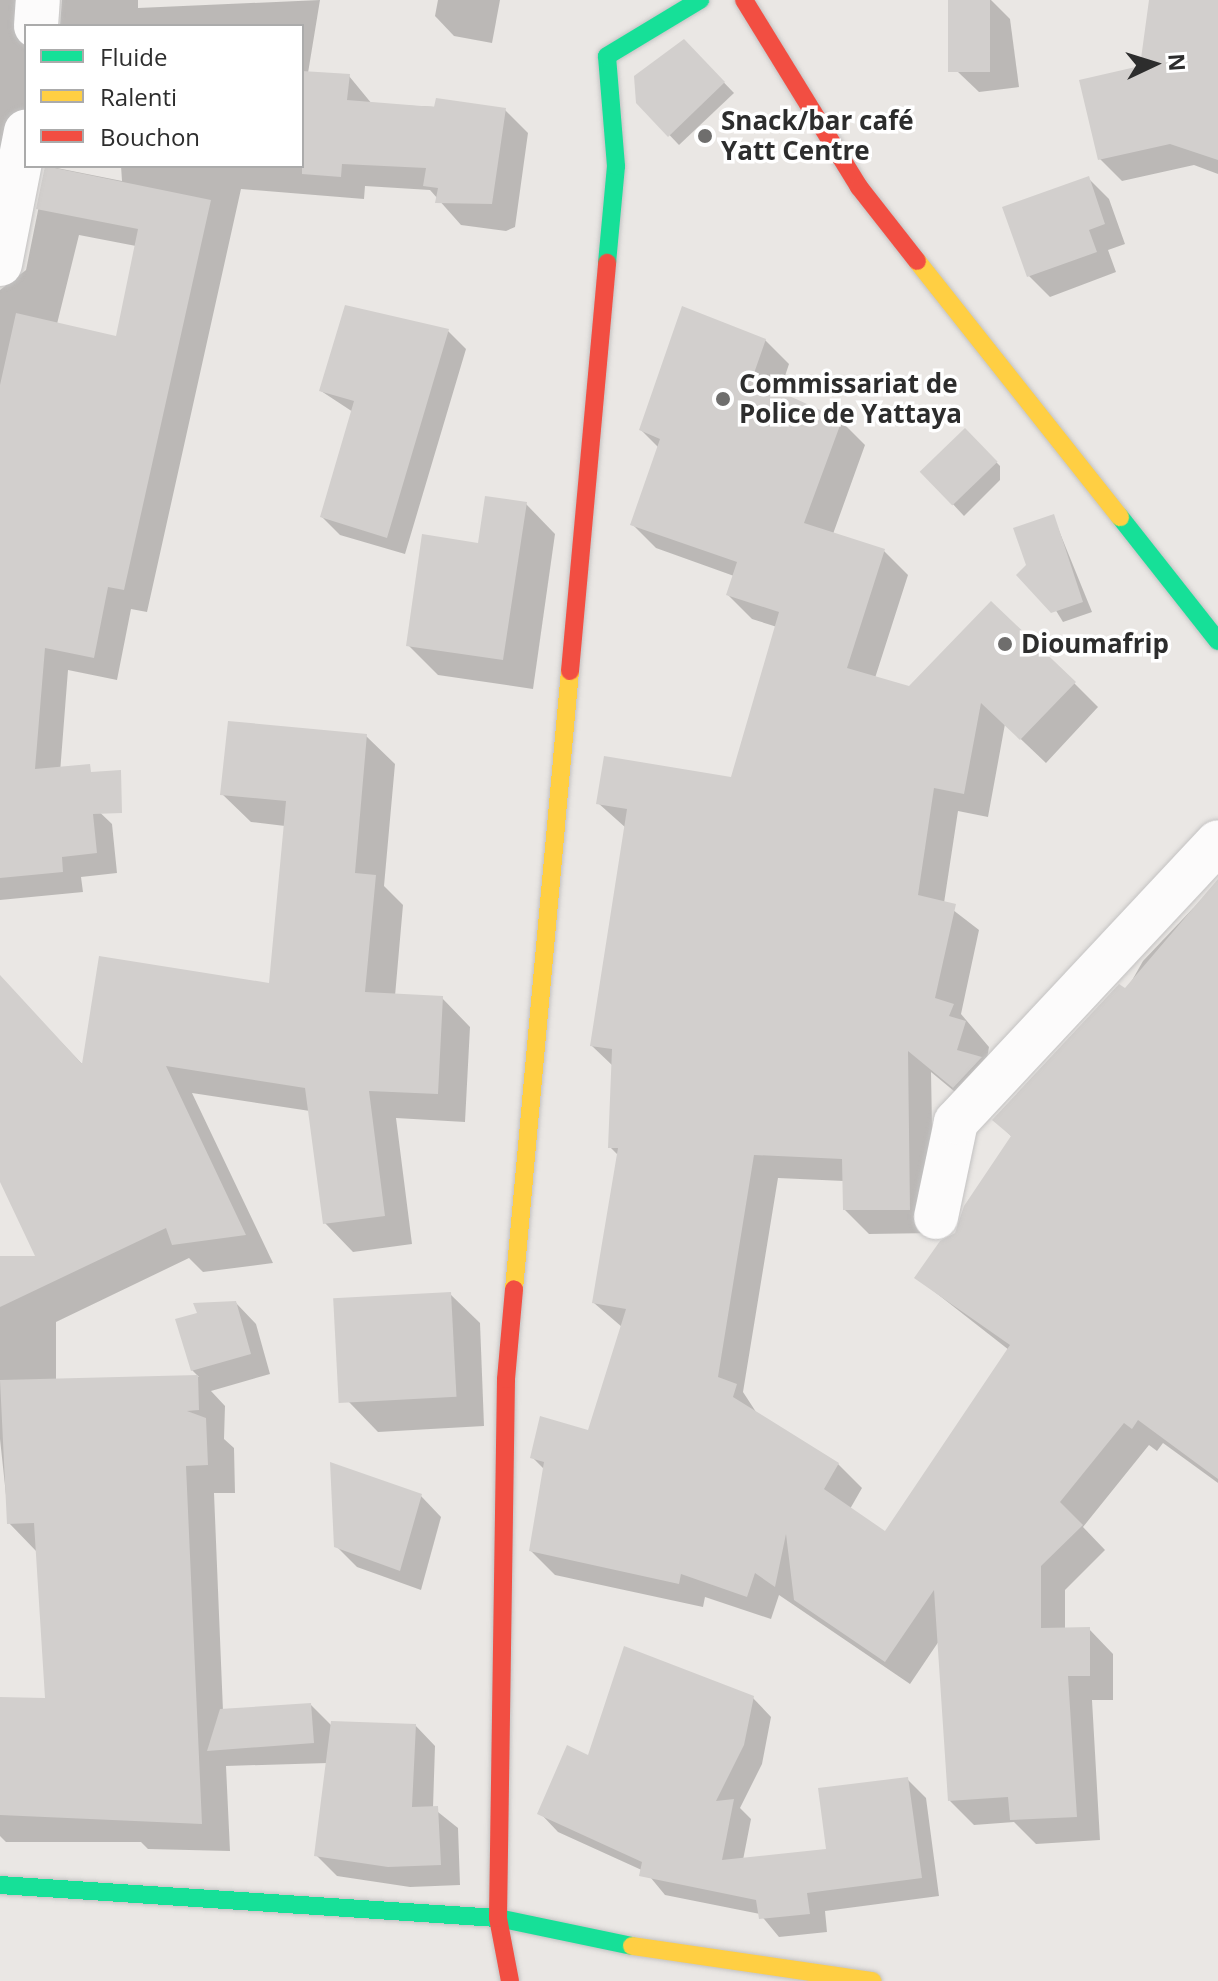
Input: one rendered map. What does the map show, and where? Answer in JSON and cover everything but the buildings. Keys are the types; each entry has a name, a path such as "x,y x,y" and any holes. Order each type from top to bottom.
{"street":[{"path":"36,24 38,0"},
{"path":"510,1981 498,1918 506,1379 616,166 607,56 700,0"},
{"path":"744,0 859,187 1218,641"},
{"path":"0,133 24,141"},
{"path":"0,264 24,146"},
{"path":"936,1217 956,1122 1218,842"},
{"path":"0,1885 498,1918 676,1968 872,1981"}],"traffic: fast":[{"path":"607,263 616,166 607,56 700,0"},
{"path":"1120,517 1218,641"},
{"path":"0,1885 498,1918 632,1946"}],"traffic: slow":[{"path":"917,261 1120,517"},
{"path":"514,1289 570,671"},
{"path":"632,1946 872,1981"}],"traffic: jam":[{"path":"744,0 859,187 917,261"},
{"path":"570,671 607,263"},
{"path":"510,1981 498,1918 506,1379 514,1289"}],"place":[{"name":"Snack/bar café Yatt Centre","path":"705,136"},
{"name":"Commissariat de Police de Yattaya","path":"723,399"},
{"name":"Dioumafrip","path":"1005,644"}]}
